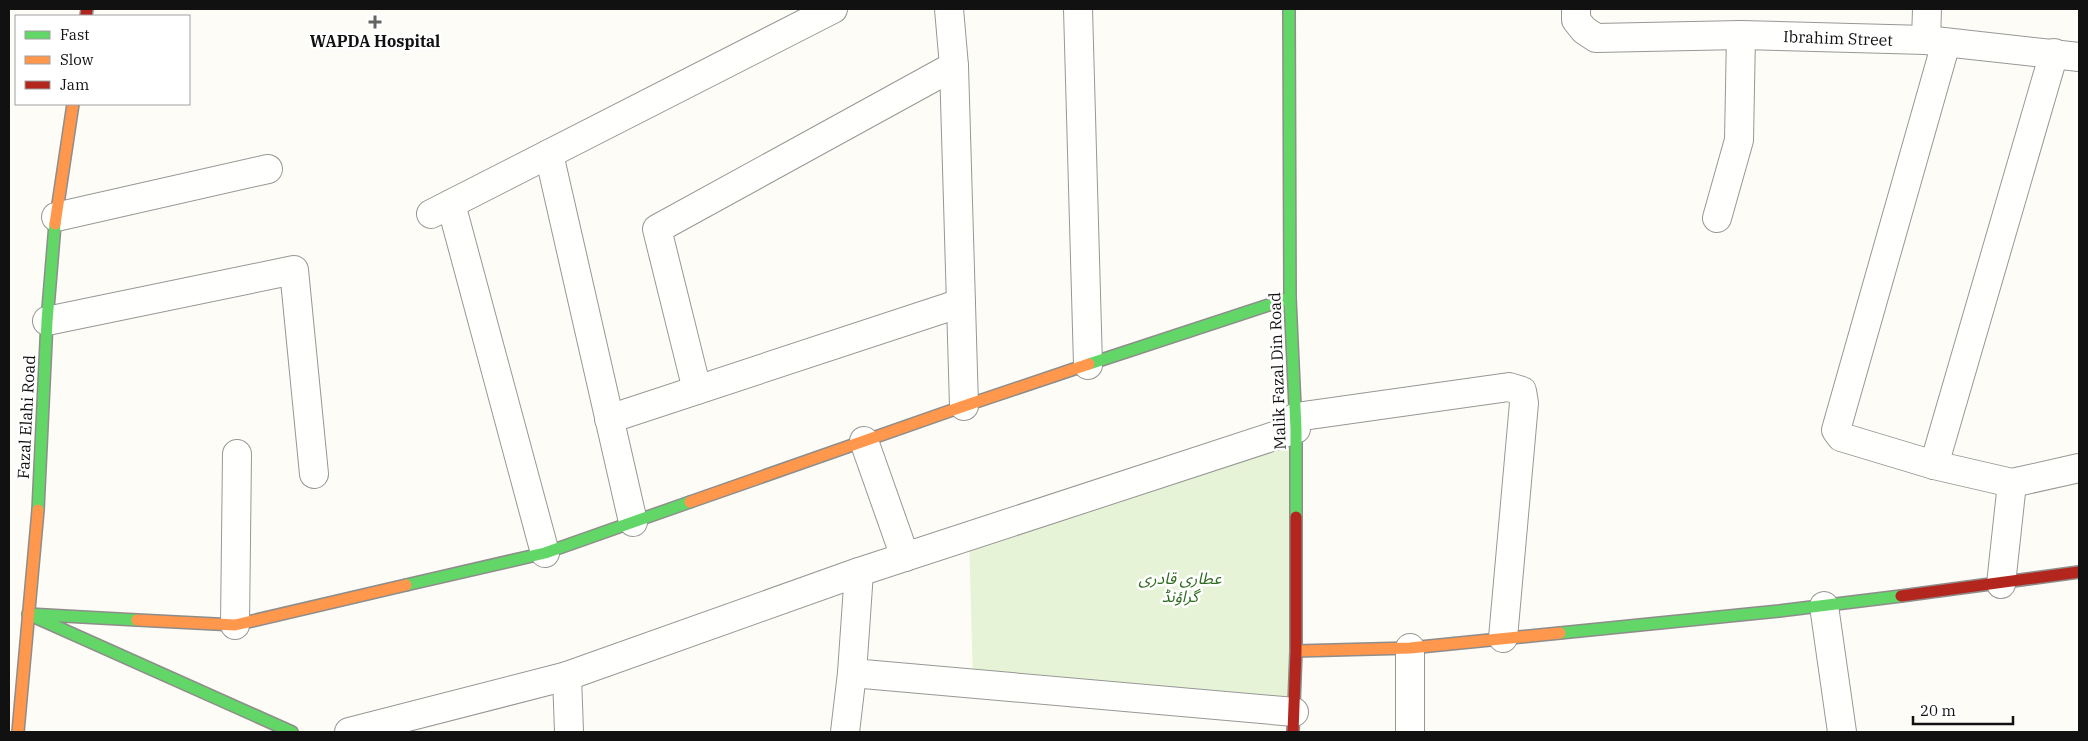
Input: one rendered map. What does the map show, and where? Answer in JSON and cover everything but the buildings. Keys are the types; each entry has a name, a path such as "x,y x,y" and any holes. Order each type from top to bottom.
{"street":[{"path":"544,553 440,209 833,9"},
{"path":"949,9 954,66 964,406"},
{"path":"1078,9 1088,365"},
{"name":"Malik Fazal Din Road","path":"1289,9 1290,298 1296,423 1296,651 1294,722"},
{"name":"Ibrahim Street","path":"1576,9 1576,20 1584,30 1596,38 1741,35 1936,42 2067,55"},
{"path":"1927,9 1936,42 1836,430 1841,437 1934,465 2012,484 2079,468"},
{"path":"1717,218 1739,140 1741,35"},
{"path":"1934,465 2067,55"},
{"path":"697,390 657,229 954,66"},
{"name":"Fazal Elahi Road","path":"18,732 40,485 47,321 56,218 73,105"},
{"path":"549,154 633,522"},
{"path":"56,218 268,169"},
{"path":"47,321 294,270 314,474"},
{"path":"28,614 235,625 544,553 964,406 1290,298"},
{"path":"609,419 961,303"},
{"path":"349,732 567,676 859,572 1296,423 1509,387 1522,391 1524,403 1503,638"},
{"path":"864,441 905,557"},
{"path":"235,625 237,454"},
{"path":"2001,584 2012,484"},
{"path":"845,732 852,673 859,572"},
{"path":"1296,651 1410,648 1824,606 2001,584 2079,572"},
{"path":"1824,606 1842,732"},
{"path":"28,614 292,732"},
{"path":"1410,648 1410,732"},
{"path":"852,673 1294,722"},
{"path":"567,676 569,732"}],"green space":[{"name":"عطاری قادری گراؤنڈ","path":"1296,429 1294,712 973,683 969,536"}],"traffic: fast":[{"path":"1289,9 1290,298 1296,429 1296,517"},
{"path":"38,510 47,321 55,224"},
{"path":"1089,364 1290,298"},
{"path":"406,585 545,553 690,502"},
{"path":"1560,633 1779,611 1901,596"},
{"path":"137,620 28,614 292,732"}],"traffic: slow":[{"path":"55,224 73,105"},
{"path":"690,502 1089,364"},
{"path":"18,732 38,510"},
{"path":"137,620 235,625 406,585"},
{"path":"1296,651 1410,648 1560,633"}],"traffic: jam":[{"path":"86,15 87,9"},
{"path":"1293,732 1296,651 1296,517"},
{"path":"1901,596 2079,572"}],"place":[{"name":"WAPDA Hospital","path":"375,22"}]}
